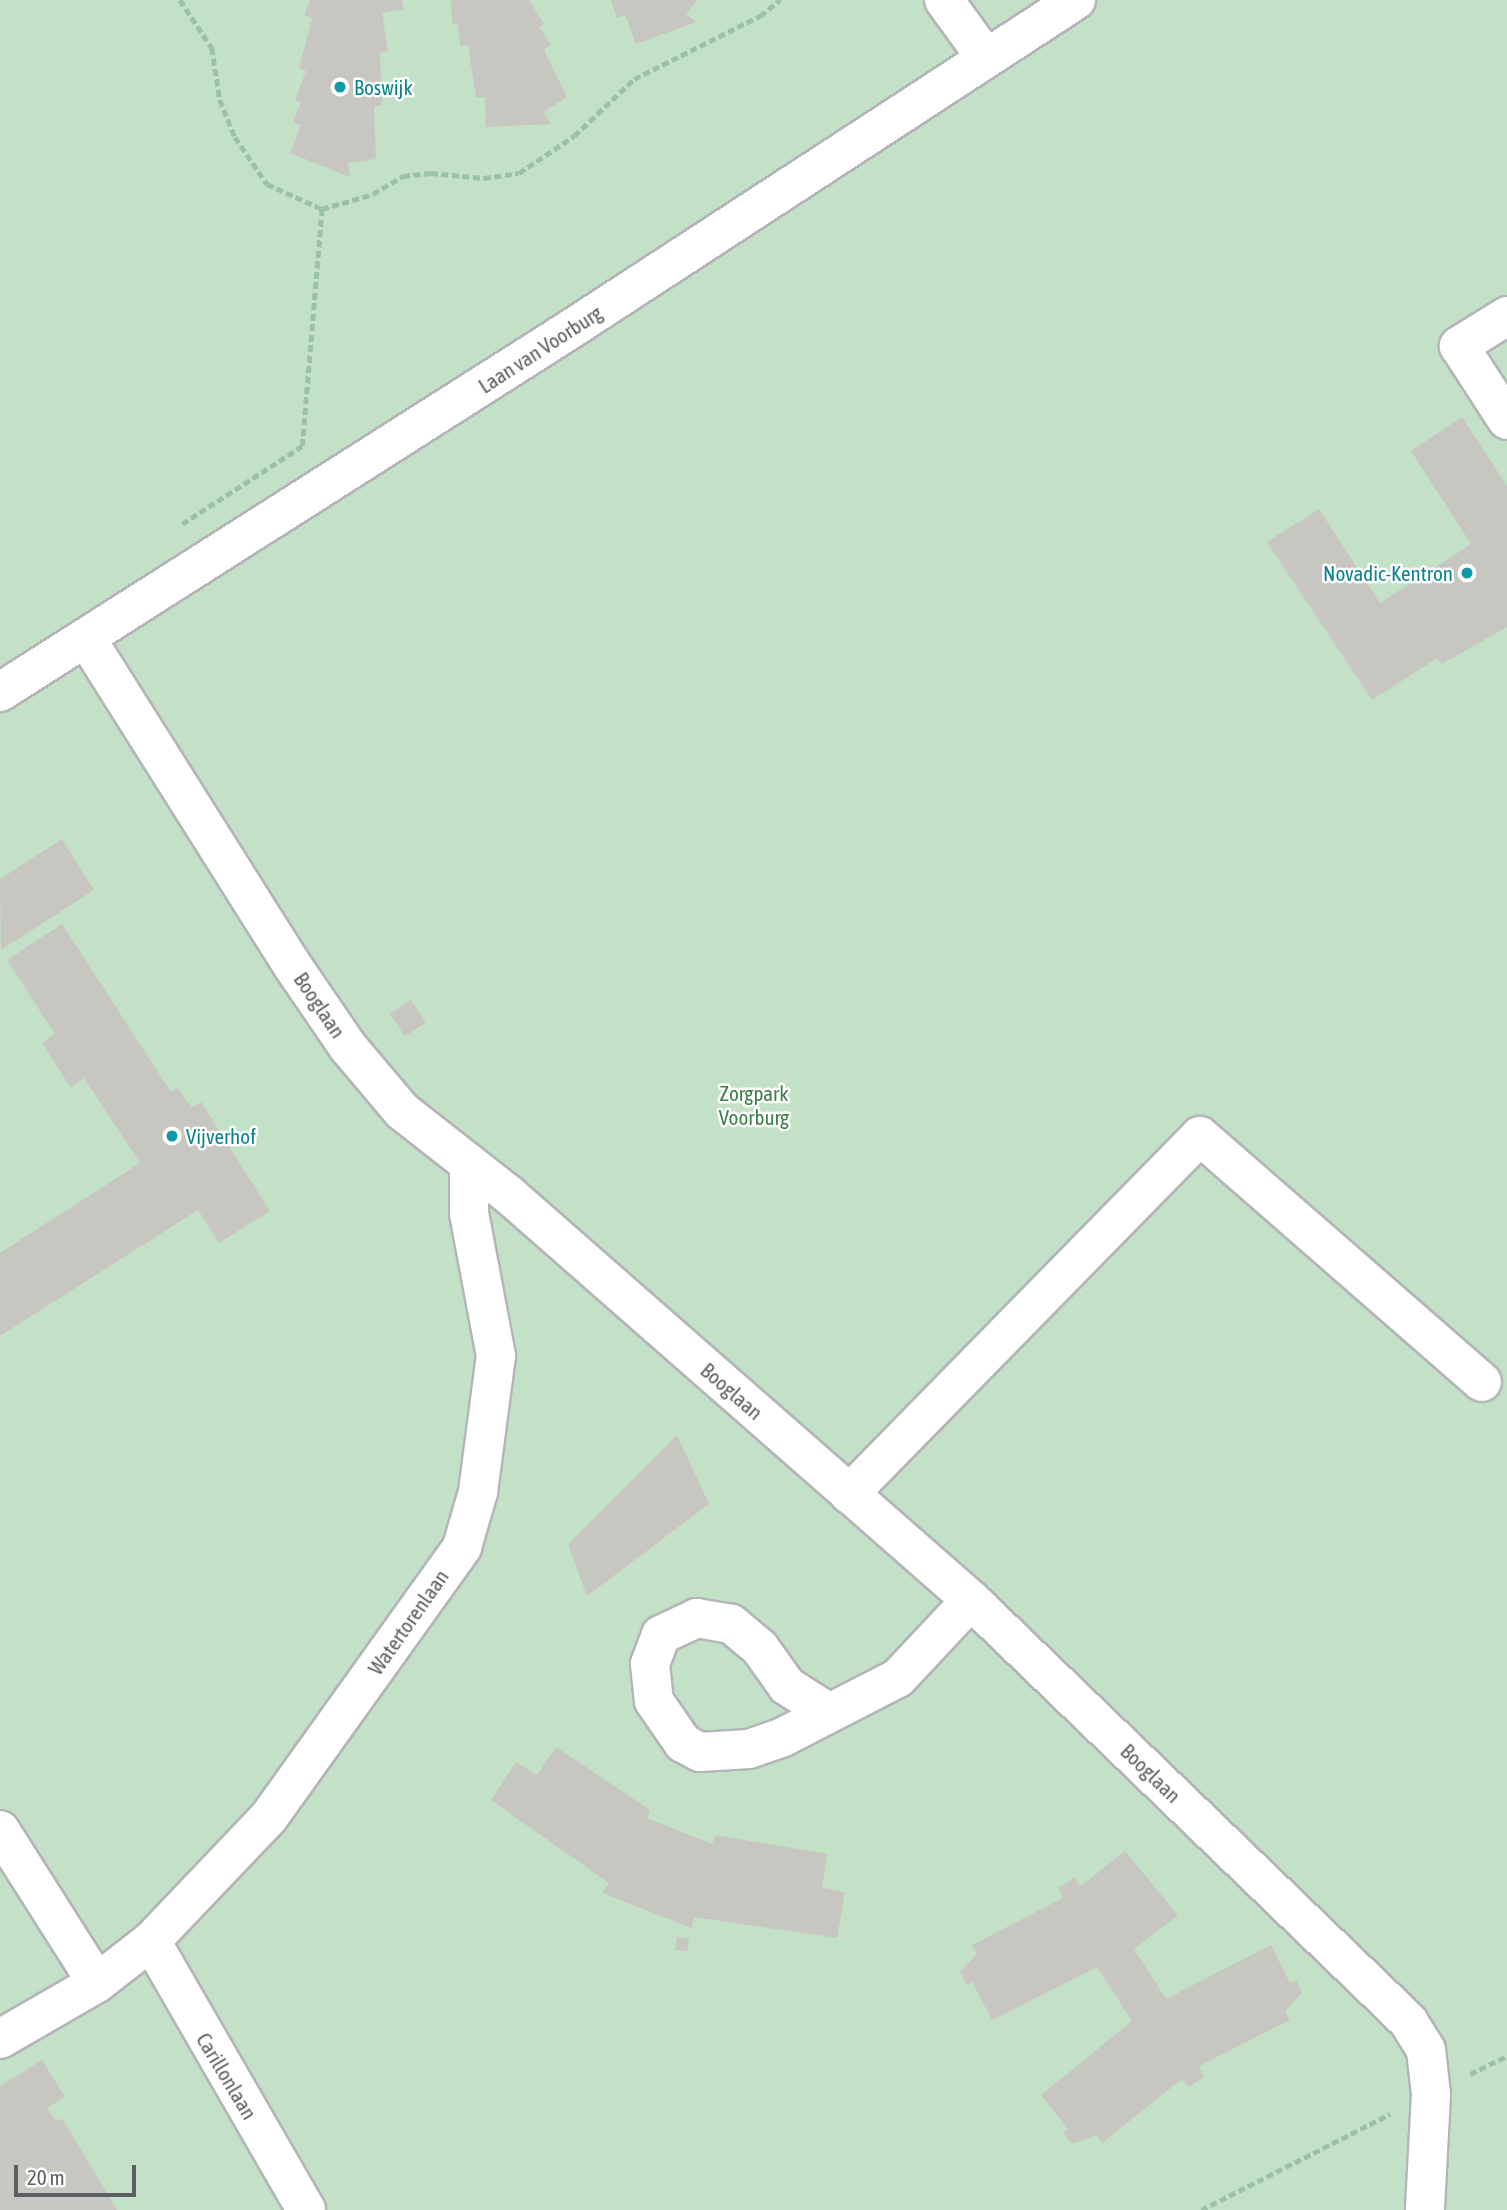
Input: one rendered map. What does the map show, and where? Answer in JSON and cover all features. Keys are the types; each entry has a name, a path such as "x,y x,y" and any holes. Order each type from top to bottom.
{"street":[{"path":"944,0 985,58"},
{"name":"Laan van Voorburg","path":"0,692 1076,0"},
{"path":"1507,316 1459,346 1507,419"},
{"name":"Booglaan","path":"86,638 348,1047 402,1111 508,1194 971,1600 1408,2021 1426,2050 1431,2094"},
{"path":"849,1494 1200,1136 1482,1382"},
{"name":"Watertorenlaan","path":"0,2039 97,1983 150,1941 269,1817 461,1546 478,1492 496,1356 469,1213 470,1165"},
{"path":"828,1712 898,1678 971,1600"},
{"path":"0,1830 97,1983"},
{"name":"Carillonlaan","path":"150,1941 306,2210"},
{"path":"1425,2210 1431,2094"}],"path":[{"path":"180,0 212,48 220,100 235,137 267,184 322,209 373,194 403,177 431,173 484,178 519,173 574,136 634,79 760,16 780,0"},
{"path":"174,530 302,446 322,209"},
{"path":"1201,2210 1431,2094"}],"green space":[{"name":"Zorgpark Voorburg","path":"0,0 1507,0 1507,2210 0,2210"}],"building":[{"name":"Boswijk","path":"310,0 402,0 404,9 382,13 388,51 380,53 382,105 374,107 376,159 348,163 350,177 290,153 301,125 293,122 301,102 295,100 306,71 299,68 312,18 304,15"},
{"name":"Boswijk","path":"451,0 529,0 544,24 539,27 551,45 544,50 567,97 543,112 551,124 486,127 485,97 476,97 468,45 460,46 458,24 452,24"},
{"path":"611,0 697,0 686,14 696,22 636,44 625,15 617,18"},
{"name":"Novadic-Kentron","path":"1462,417 1507,486 1507,627 1442,664 1437,658 1372,700 1267,542 1319,509 1380,603 1471,544 1411,451"},
{"path":"62,839 94,890 1,950 0,879"},
{"name":"Vijverhof","path":"62,924 171,1092 178,1088 191,1108 201,1102 270,1211 219,1243 198,1210 0,1336 0,1253 140,1163 84,1078 71,1088 42,1043 55,1034 7,960"},
{"path":"411,1000 426,1023 405,1036 390,1014"},
{"path":"677,1435 709,1504 587,1596 568,1544"},
{"path":"556,1747 650,1810 647,1818 712,1844 715,1835 827,1854 822,1888 845,1892 837,1938 694,1917 692,1928 602,1893 609,1883 491,1800 516,1762 537,1775"},
{"path":"1125,1851 1178,1915 1134,1949 1166,1999 1271,1945 1290,1983 1296,1980 1302,1993 1285,2011 1290,2020 1199,2066 1204,2077 1189,2087 1182,2079 1102,2143 1096,2135 1072,2144 1063,2133 1068,2129 1041,2095 1132,2021 1097,1967 992,2020 972,1982 967,1985 960,1972 977,1954 972,1945 1063,1898 1058,1888 1074,1878 1081,1886"},
{"path":"677,1937 689,1939 688,1951 675,1950"},
{"path":"42,2060 65,2097 47,2108 54,2119 63,2120 117,2210 0,2210 0,2086"}],"place":[{"name":"Boswijk","path":"340,87"},
{"name":"Novadic-Kentron","path":"1467,573"},
{"name":"Vijverhof","path":"172,1136"}]}
